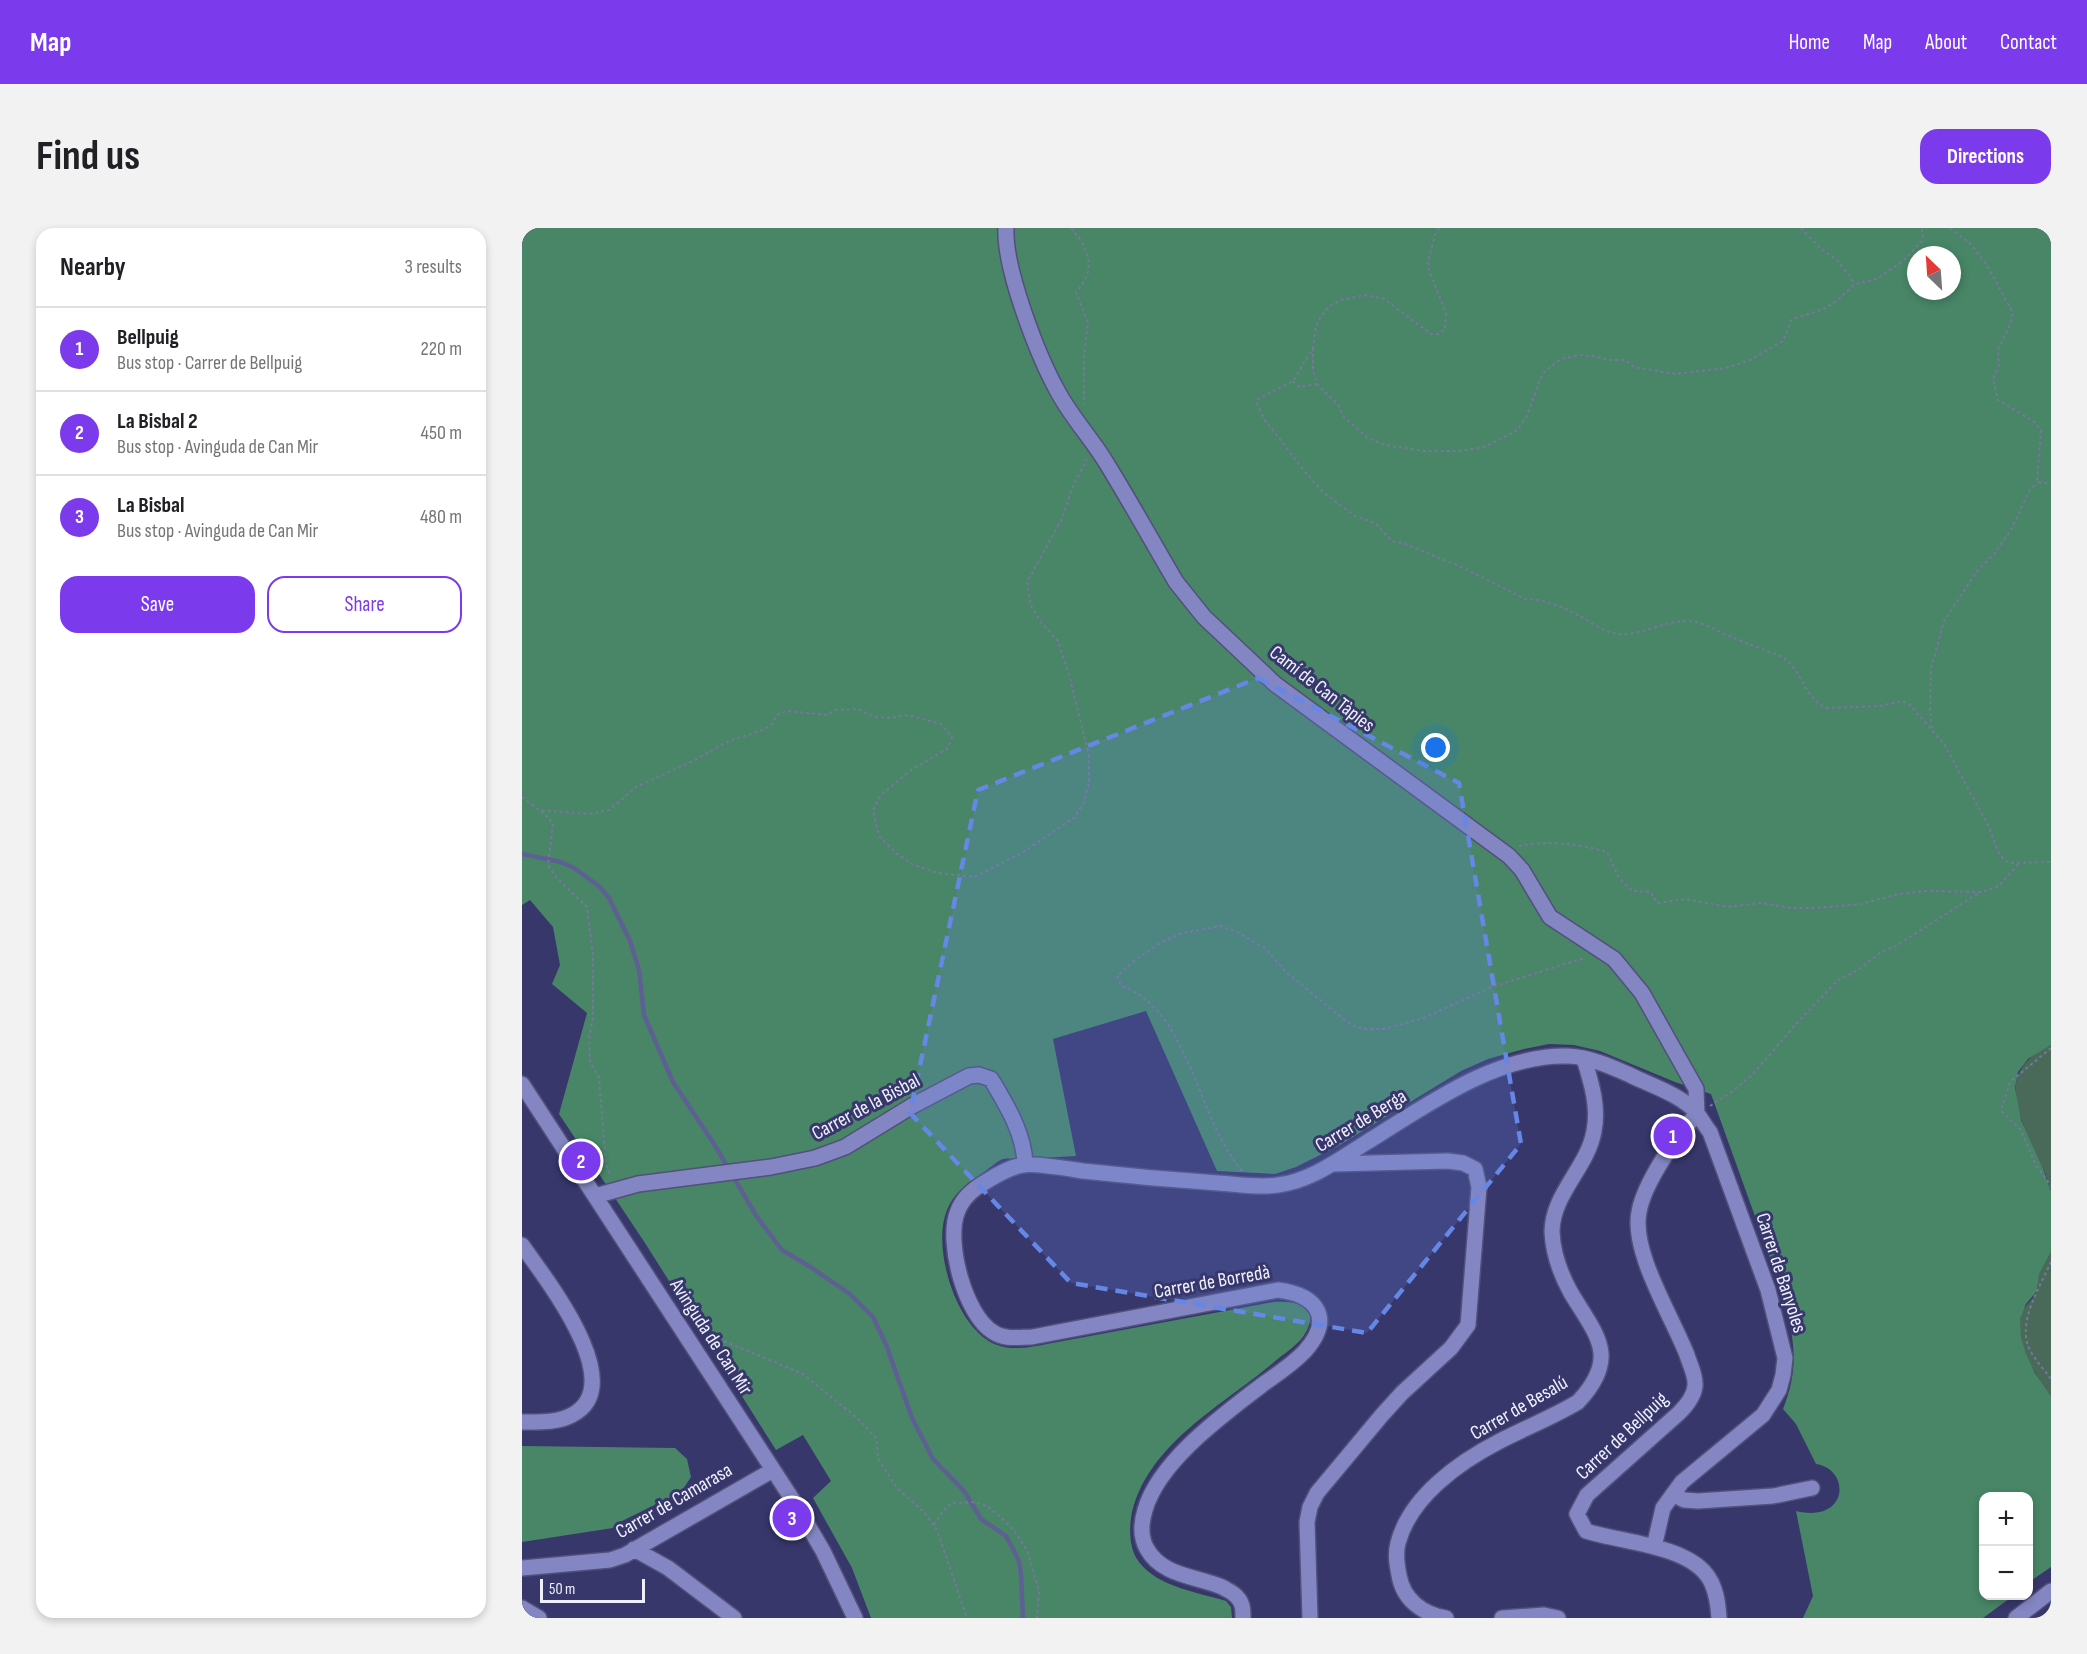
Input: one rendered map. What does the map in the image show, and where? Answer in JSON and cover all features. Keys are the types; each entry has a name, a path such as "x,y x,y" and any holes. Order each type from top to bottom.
{"street":[{"name":"Camí de Can Tàpies","path":"1006,228 1012,270 1045,364 1058,393 1096,447 1176,582 1204,617 1275,684 1516,862 1550,917 1604,952 1629,975 1642,993 1696,1089 1697,1114"},
{"name":"Carrer de Berga","path":"1025,1164 1150,1179 1256,1187 1279,1185 1302,1180 1417,1111 1482,1076 1533,1060 1570,1056 1614,1067 1680,1099 1697,1114"},
{"name":"Carrer de Besalú","path":"1446,1618 1415,1606 1400,1581 1396,1562 1397,1545 1403,1527 1436,1485 1454,1470 1497,1443 1578,1402 1588,1391 1599,1367 1601,1358 1599,1337 1563,1276 1552,1230 1561,1196 1584,1158 1594,1131 1596,1106 1584,1059"},
{"name":"Carrer de la Bisbal","path":"595,1196 638,1184 771,1167 815,1158 845,1147 912,1106 969,1076 979,1075 991,1079 1013,1117 1025,1149 1025,1164"},
{"name":"Avinguda de Can Mir","path":"522,1084 773,1470 823,1551 855,1618"},
{"name":"Carrer de Banyoles","path":"1653,1547 1663,1508 1682,1482 1763,1415 1779,1390 1785,1358 1768,1290 1710,1132 1697,1114"},
{"name":"Carrer de Bellpuig","path":"1697,1114 1651,1179 1638,1214 1642,1252 1682,1341 1694,1376 1695,1389 1687,1405 1679,1413 1587,1495 1577,1514 1586,1531 1680,1556 1706,1574 1717,1600 1719,1618"},
{"path":"1310,1618 1307,1522 1310,1507 1317,1493 1382,1415 1402,1393 1451,1348 1468,1325 1479,1187 1476,1169 1463,1163 1423,1160 1331,1164"},
{"name":"Carrer de Borredà","path":"1025,1164 1001,1173 972,1190 962,1201 956,1213 953,1228 954,1252 971,1304 980,1320 990,1331 1001,1337 1032,1337 1278,1290 1295,1292 1305,1297 1314,1305 1319,1314 1319,1324 1305,1351 1211,1425 1187,1448 1156,1486 1145,1508 1142,1536 1152,1557 1164,1568 1231,1591 1243,1606 1243,1618"},
{"path":"522,1245 556,1294 582,1340 588,1355 592,1385 590,1396 585,1404 571,1416 555,1420 522,1422"},
{"name":"Carrer de Camarasa","path":"522,1568 610,1560 634,1549 773,1470"},
{"path":"1673,1494 1684,1500 1698,1501 1773,1496 1812,1488"},
{"path":"634,1549 668,1568 734,1618"},
{"path":"2016,1618 2051,1591"},
{"path":"522,1608 539,1618"},
{"path":"1502,1618 1544,1615 1558,1618"}],"path":[{"path":"1071,228 1082,240 1089,256 1089,269 1084,283 1076,292 1088,323 1084,356 1084,406"},
{"path":"1439,228 1428,261 1429,270 1446,313 1445,329 1439,334 1431,334 1384,299 1365,295 1341,300 1330,306 1321,316 1316,327 1313,370 1317,384 1338,405 1344,417 1368,438 1385,445 1442,452 1485,447 1516,431 1526,418 1545,371 1561,359 1580,355 1608,360 1625,360 1634,367 1675,374 1726,368 1768,351 1783,340 1792,319 1824,309 1855,284 1876,279 1903,261 1923,240 1922,228"},
{"path":"1801,228 1819,247 1838,261 1855,284"},
{"path":"1933,731 1930,710 1931,669 1944,621 1977,571 1994,554 2011,530 2030,490 2037,482 2040,430 2033,421 1998,400 1993,379 1999,365 1998,349 2009,327 2013,312 1985,262 1971,244 1950,228"},
{"path":"1313,348 1293,381 1257,399 1264,419 1323,492 1355,516 1375,523 1392,541 1403,543 1459,566 1525,599 1535,599 1580,616 1610,633 1630,633 1689,621 1721,631 1772,655 1778,655 1789,663 1794,667 1811,696 1826,708 1880,706 1903,701 1910,705 1944,744 1979,806 2004,860 2011,863 2051,862"},
{"path":"1293,381 1299,387 1317,384"},
{"path":"539,810 589,814 609,810 636,787 693,761 729,741 763,730 777,715 787,711 826,715 836,710 858,709 875,717 891,718 908,715 941,724 952,737 947,749 911,770 882,795 873,810 879,836 896,853 912,864 938,873 975,878 1025,851 1075,817 1084,802 1089,783 1089,756 1070,678 1058,641 1040,621 1031,606 1027,582 1062,519 1073,486 1096,447"},
{"path":"2037,482 2051,484"},
{"path":"522,797 553,823 548,865 556,877 587,908 593,955 590,1062 599,1078 606,1164 614,1191"},
{"path":"1501,850 1523,845 1556,844 1587,846 1607,852 1619,878 1632,891 1651,892 1657,903 1686,899 1727,907 1761,903 1790,908 1816,908 1862,904 1899,894 1925,891 1981,892"},
{"path":"1697,1114 1730,1093 1752,1075 1798,1022 1839,980 1981,892 1999,886 2019,863"},
{"path":"1256,1187 1229,1156 1170,1026 1147,999 1133,990 1120,986 1117,976 1147,950 1182,933 1221,926 1237,932 1266,950 1286,972 1341,1018 1356,1027 1366,1029 1401,1025 1421,1019 1492,987 1604,952"},
{"path":"2051,1048 2010,1082 2001,1111 2021,1130 2036,1166 2051,1186"},
{"path":"2051,1262 2031,1306 2026,1323 2028,1347 2051,1379"},
{"path":"680,1328 707,1333 803,1374 856,1417 877,1439 878,1458 898,1489 924,1512 937,1530 967,1618"},
{"path":"934,1525 943,1511 952,1503 975,1502 988,1507 1013,1529 1027,1550 1039,1591 1037,1618"}],"highlighted area":[{"path":"1258,678 1459,783 1521,1144 1367,1333 1071,1283 910,1113 978,790"}],"green space":[{"path":"522,228 2051,228 2051,1045 2028,1059 2018,1072 2015,1088 2021,1120 2051,1191 2051,1252 2039,1274 2037,1291 2026,1304 2020,1319 2021,1338 2026,1354 2035,1373 2051,1396 2051,1567 2033,1579 2033,1492 1979,1492 1979,1600 2008,1600 1983,1618 1803,1618 1813,1596 1796,1511 1814,1513 1826,1510 1835,1503 1839,1494 1839,1484 1835,1475 1827,1468 1816,1464 1796,1424 1783,1409 1792,1379 1794,1352 1787,1310 1711,1094 1675,1082 1600,1051 1574,1045 1549,1044 1488,1059 1461,1071 1338,1146 1296,1167 1275,1174 1217,1171 1146,1011 1053,1039 1076,1156 1003,1159 996,1163 967,1184 953,1198 943,1226 942,1245 951,1286 959,1306 970,1323 983,1337 997,1345 1010,1348 1035,1346 1274,1302 1290,1302 1308,1310 1310,1323 1300,1341 1209,1412 1168,1449 1152,1469 1139,1492 1131,1518 1132,1547 1136,1558 1147,1570 1179,1588 1226,1601 1231,1607 1232,1618 871,1618 852,1568 813,1498 831,1481 803,1435 776,1450 645,1243 559,1114 587,1013 552,984 560,965 553,927 530,900 522,905"},
{"path":"2051,1045 2051,1191 2019,1112 2015,1093 2018,1075 2030,1059"},
{"path":"2051,1252 2051,1396 2028,1360 2021,1340 2020,1319 2025,1307 2037,1291 2039,1273"},
{"path":"522,1446 675,1448 687,1459 691,1477 681,1492 620,1522 613,1528 522,1542"}],"waterway":[{"path":"522,854 561,862 574,868 599,886 609,898 630,941 639,970 644,1015 673,1082 714,1144 757,1217 782,1250 850,1294 873,1317 887,1347 912,1418 933,1459 964,1491 981,1519 1006,1536 1019,1561 1023,1618"}],"place":[{"name":"Bellpuig","path":"1673,1136"},
{"name":"La Bisbal 2","path":"581,1161"},
{"name":"La Bisbal","path":"792,1518"}]}
